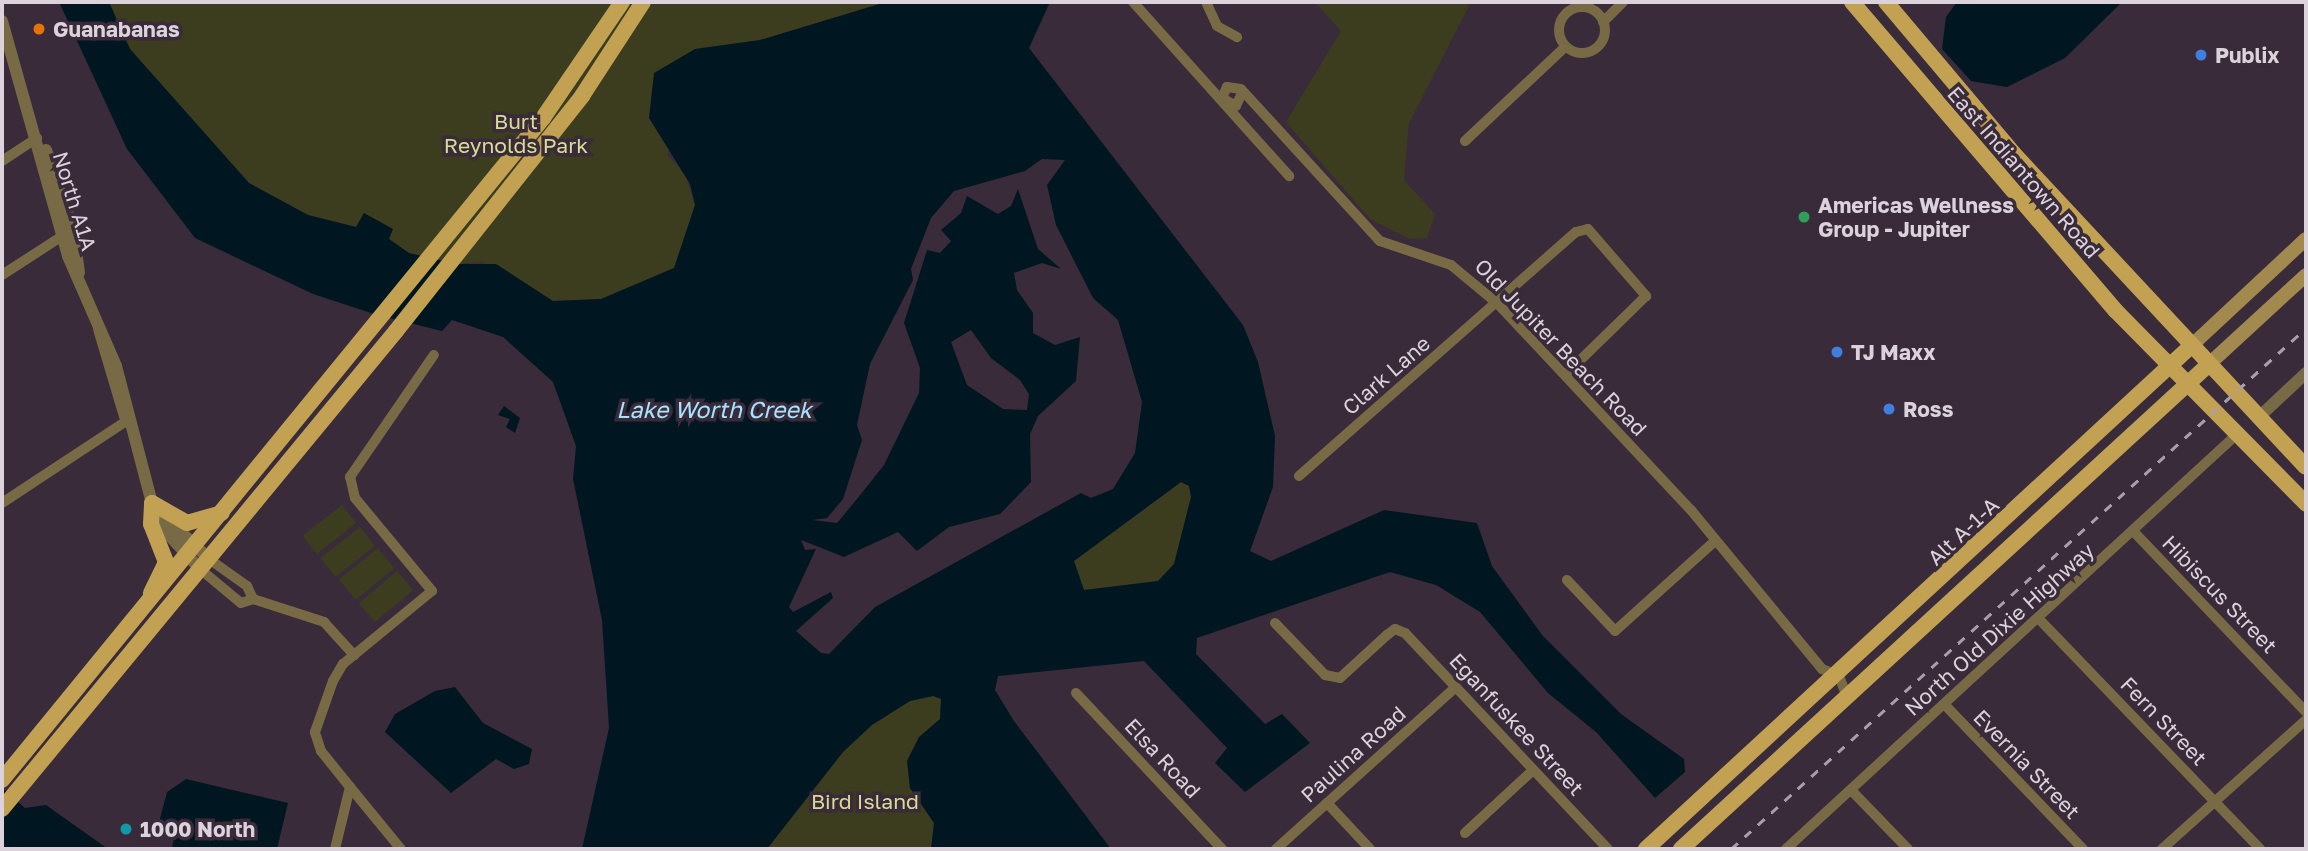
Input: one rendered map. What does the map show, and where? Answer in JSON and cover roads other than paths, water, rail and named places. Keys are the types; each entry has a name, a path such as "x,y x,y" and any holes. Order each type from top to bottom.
{"main road":[{"path":"2,780 139,619 376,328 569,84 622,2"},
{"path":"2,809 456,256 582,96 643,2"},
{"name":"East Indiantown Road","path":"1852,2 1993,171 2169,367 2306,504"},
{"name":"East Indiantown Road","path":"1886,2 2013,153 2207,366 2306,467"},
{"path":"1993,171 2013,153"},
{"name":"Alt A-1-A","path":"1646,849 1839,676 2306,239"},
{"path":"2207,366 2306,275"},
{"name":"Alt A-1-A","path":"1681,849 2207,366"},
{"path":"139,619 166,562 151,524 152,503 187,523 224,513"},
{"path":"1947,606 1955,584 2000,543 2015,511"}],"street":[{"path":"1133,2 1289,176"},
{"path":"1206,2 1217,26 1237,37"},
{"path":"1565,47 1561,20 1580,6 1601,2"},
{"path":"1565,47 1580,53 1595,49 1603,22 1623,2"},
{"path":"1580,6 1603,22"},
{"name":"North A1A","path":"2,21 79,273 99,329 116,366 128,421 152,503 205,564"},
{"path":"1465,141 1565,47"},
{"path":"1227,87 1242,93 1240,104 1225,104 1227,87"},
{"name":"Old Jupiter Beach Road","path":"1242,93 1380,240 1451,265 1498,304 1714,542 1822,669 1839,676"},
{"path":"2,161 37,138"},
{"name":"Clark Lane","path":"1299,476 1498,304 1576,232 1588,229 1609,250 1646,296 1565,375"},
{"path":"2,275 68,232"},
{"path":"401,849 321,751 315,732 336,675 354,654 432,591 350,485 355,465 434,355"},
{"path":"2258,418 2306,373"},
{"path":"2,503 128,421"},
{"name":"North Old Dixie Highway","path":"1786,849 2134,532 2236,435"},
{"name":"Hibiscus Street","path":"2134,532 2306,712"},
{"path":"1567,580 1618,630 1714,542"},
{"path":"205,564 241,603 253,599 324,622 354,654"},
{"path":"205,564 247,586 253,599"},
{"name":"Fern Street","path":"2039,619 2260,849"},
{"name":"Eganfuskee Street","path":"1275,623 1325,675 1340,678 1395,629 1456,687 1608,849"},
{"path":"1839,676 1847,697"},
{"name":"Paulina Road","path":"1276,849 1456,687"},
{"name":"Elsa Road","path":"1076,693 1222,849"},
{"name":"Evernia Street","path":"1945,705 2082,849"},
{"path":"2162,849 2306,720"},
{"path":"1465,833 1533,770"},
{"path":"335,849 350,787"},
{"path":"1851,790 1908,849"},
{"path":"1327,803 1370,849"}],"water":[{"name":"Lake Worth Creek","path":"59,2 109,2 130,49 249,183 308,215 356,227 364,213 393,229 389,239 409,253 456,264 496,264 553,301 601,299 674,268 695,205 690,184 649,118 654,73 695,49 760,40 886,2 1050,2 1029,48 1243,325 1258,362 1275,436 1273,487 1250,551 1271,561 1384,510 1477,523 1492,566 1543,636 1621,714 1684,759 1685,772 1655,798 1596,732 1548,693 1480,612 1436,585 1390,572 1197,638 1196,654 1265,724 1282,714 1310,743 1245,792 1215,763 1227,748 1144,661 998,676 995,690 1014,721 1111,849 931,849 934,823 910,788 907,761 919,737 940,719 941,699 933,696 910,701 872,725 843,752 767,849 582,849 609,728 602,620 573,479 576,446 553,382 503,337 452,320 442,331 374,314 313,294 195,238 127,149","holes":["1042,159 1065,160 1047,185 1056,225 1093,298 1118,320 1142,402 1135,453 1113,489 1091,498 1081,493 875,607 829,654 821,653 796,631 833,598 831,592 793,612 789,607 816,549 805,550 801,540 844,557 898,532 917,551 949,527 1000,514 1031,482 1030,434 1038,416 1076,381 1080,337 1055,345 1033,333 1033,313 1017,290 1014,273 1042,263 1061,269 1038,249 1018,189 1011,206 998,214 967,196 961,213 941,230 951,241 940,253 927,250 904,323 920,368 919,393 884,465 837,523 812,520 827,518 843,499 862,440 857,425 870,364 913,280 911,269 931,218 954,191 1025,171","971,330 991,358 1020,380 1029,394 1027,410 1003,409 967,385 951,342","1181,482 1189,486 1191,497 1174,564 1158,581 1084,590 1074,561"]},
{"path":"1957,2 2122,2 2065,58 2007,87 1971,81 1942,49 1946,17"},
{"path":"504,406 520,418 515,433 506,427 510,419 498,415"},
{"path":"455,687 483,723 532,749 529,764 514,769 496,759 451,793 385,732 395,714 435,691"},
{"path":"186,779 288,803 277,849 172,849 175,829 158,826 167,792"},
{"path":"2,788 25,808 46,805 108,849 2,849"}],"railway":[{"path":"1731,849 2306,328"}],"place":[{"name":"Guanabanas","path":"39,29"},
{"name":"Publix","path":"2201,55"},
{"name":"Americas Wellness Group - Jupiter","path":"1804,217"},
{"name":"TJ Maxx","path":"1837,352"},
{"name":"Ross","path":"1889,409"},
{"name":"1000 North","path":"126,829"}],"park label":[{"name":"Burt Reynolds Park","path":"516,133"},
{"name":"Bird Island","path":"865,801"}]}
